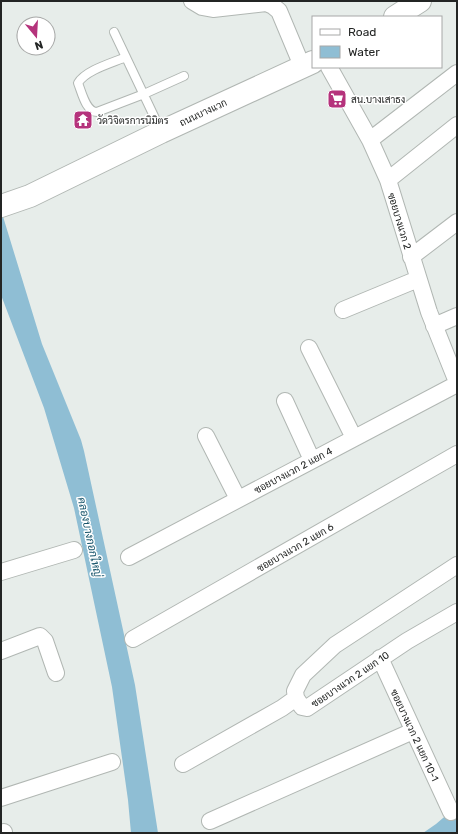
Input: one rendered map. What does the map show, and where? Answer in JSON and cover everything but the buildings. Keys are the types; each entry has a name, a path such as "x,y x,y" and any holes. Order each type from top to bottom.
{"main road":[{"path":"397,16 420,1"},
{"name":"ถนนบางแวก","path":"1,206 30,196 161,132 307,64"}],"street":[{"path":"192,1 202,7 213,9 266,3 277,4 279,11 307,64"},
{"name":"ซอยบางแวก 2","path":"330,68 370,140 388,180 418,279 434,326 457,383"},
{"path":"370,140 457,73"},
{"path":"388,180 457,125"},
{"path":"411,258 457,222"},
{"path":"343,310 418,279"},
{"path":"434,326 457,316"},
{"path":"309,348 354,438"},
{"name":"ซอยบางแวก 2 แยก 4","path":"129,557 457,383"},
{"path":"285,401 312,460"},
{"path":"206,436 238,499"},
{"name":"ซอยบางแวก 2 แยก 6","path":"133,639 457,454"},
{"path":"1,572 74,550"},
{"path":"296,698 295,690 302,675 335,645 457,565"},
{"name":"ซอยบางแวก 2 แยก 10","path":"183,764 282,708 296,698 302,707 307,708 407,640 457,612"},
{"path":"1,651 40,636 45,642 56,673"},
{"name":"ซอยบางแวก 2 แยก 10-1","path":"380,658 451,812"},
{"path":"210,821 413,731"},
{"path":"1,798 112,762"}],"lane":[{"path":"114,32 161,132"},
{"path":"126,57 91,72 81,78 78,83 89,109 93,112 98,112 144,94 184,76"}],"water":[{"name":"คลองบางกอกใหญ่","path":"1,210 42,344 81,440 84,451 135,685 158,833 131,833 128,800 112,687 74,508 44,408 1,295"},
{"path":"457,806 457,833 423,833 436,824"}],"place":[{"name":"สน.บางเสาธง","path":"337,99"},
{"name":"วัดวิจิตรการนิมิตร","path":"83,120"}]}
